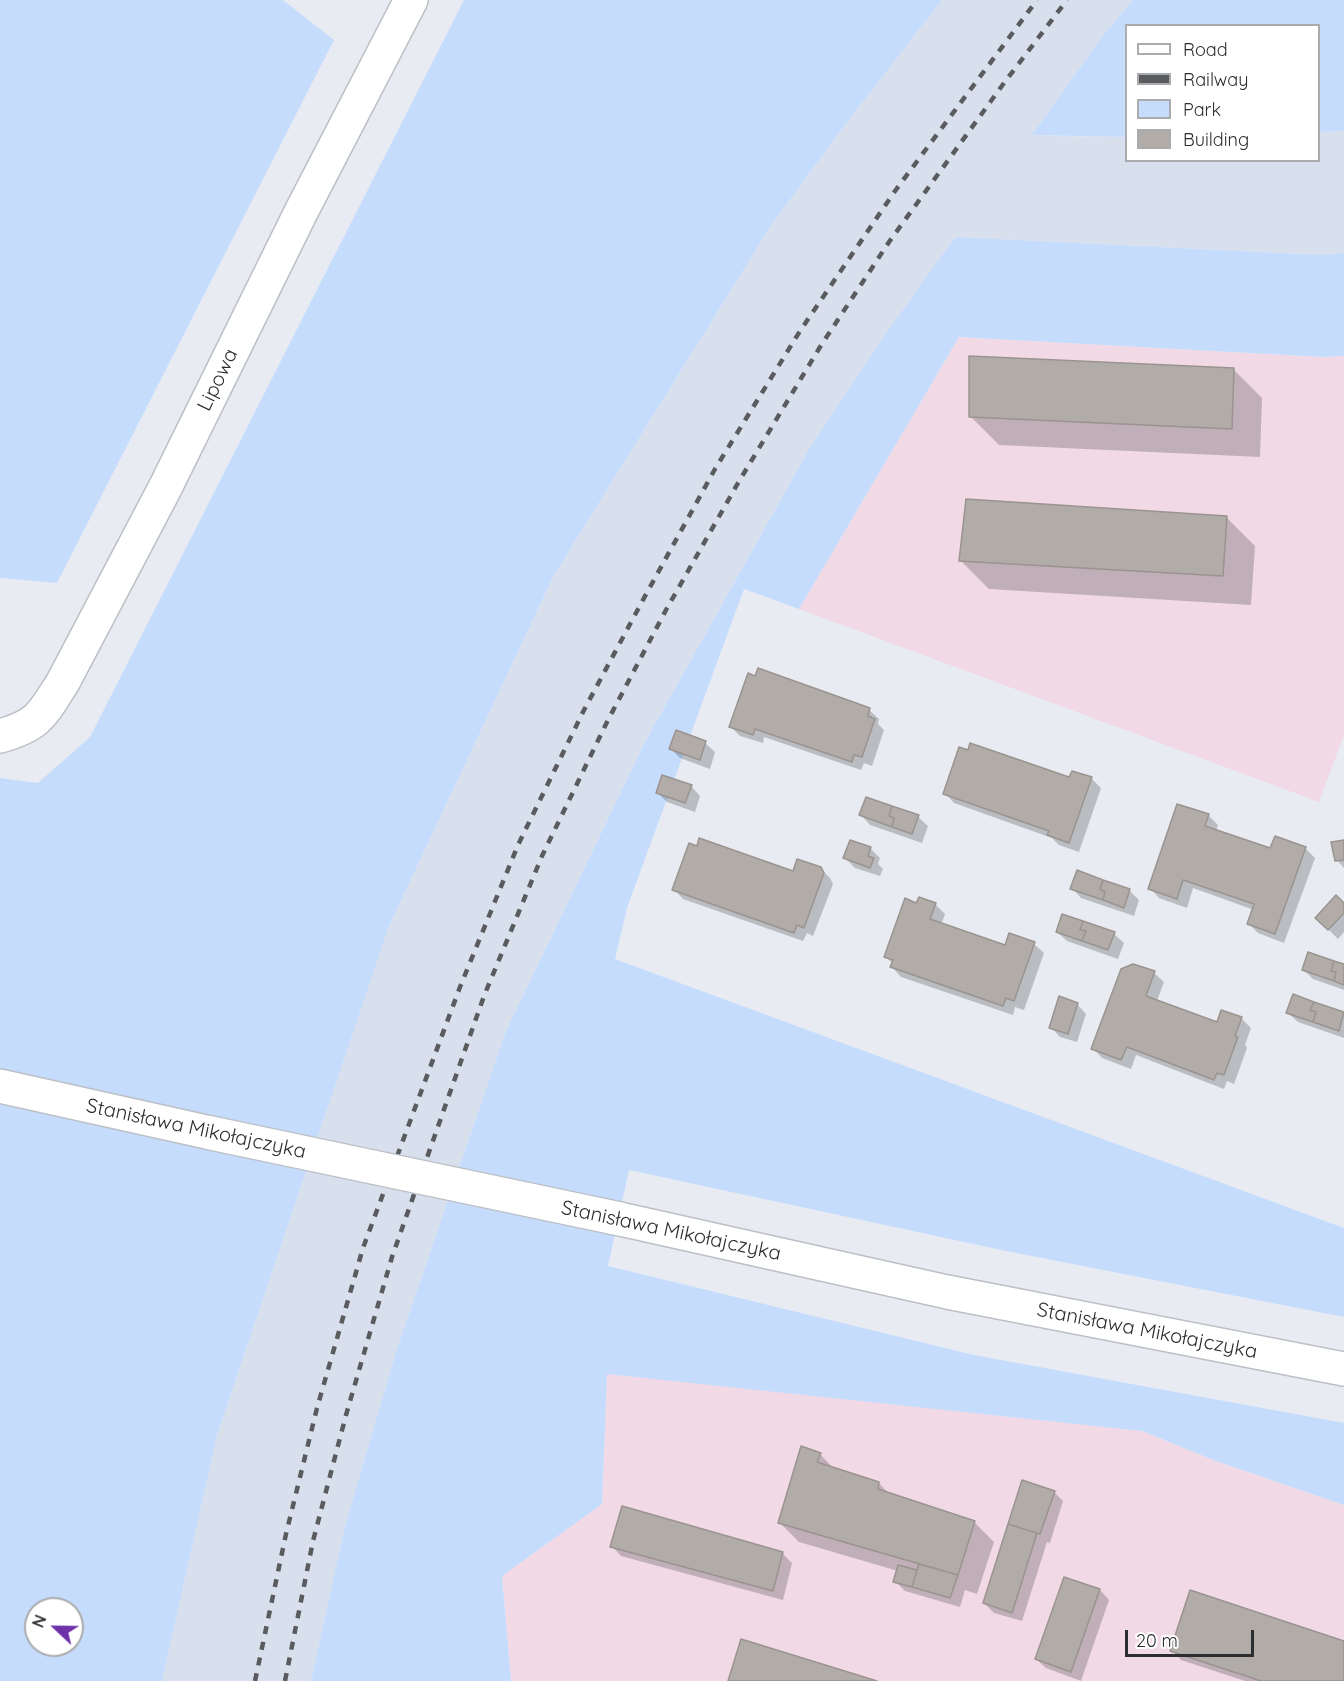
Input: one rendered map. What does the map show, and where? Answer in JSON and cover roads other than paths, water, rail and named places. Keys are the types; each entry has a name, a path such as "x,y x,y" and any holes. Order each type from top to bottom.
{"street":[{"name":"Lipowa","path":"0,736 33,724 44,713 63,682 165,488 301,212 411,0"},
{"name":"Stanisława Mikołajczyka","path":"0,1086 947,1292 1344,1369"}],"railway":[{"path":"255,1681 286,1534 317,1408 363,1248 460,987 518,845 584,710 715,469 800,331 895,191 1037,0"},
{"path":"285,1681 313,1541 346,1415 392,1257 484,996 542,856 607,722 666,610 738,483 820,347 889,242 1067,0"}]}
